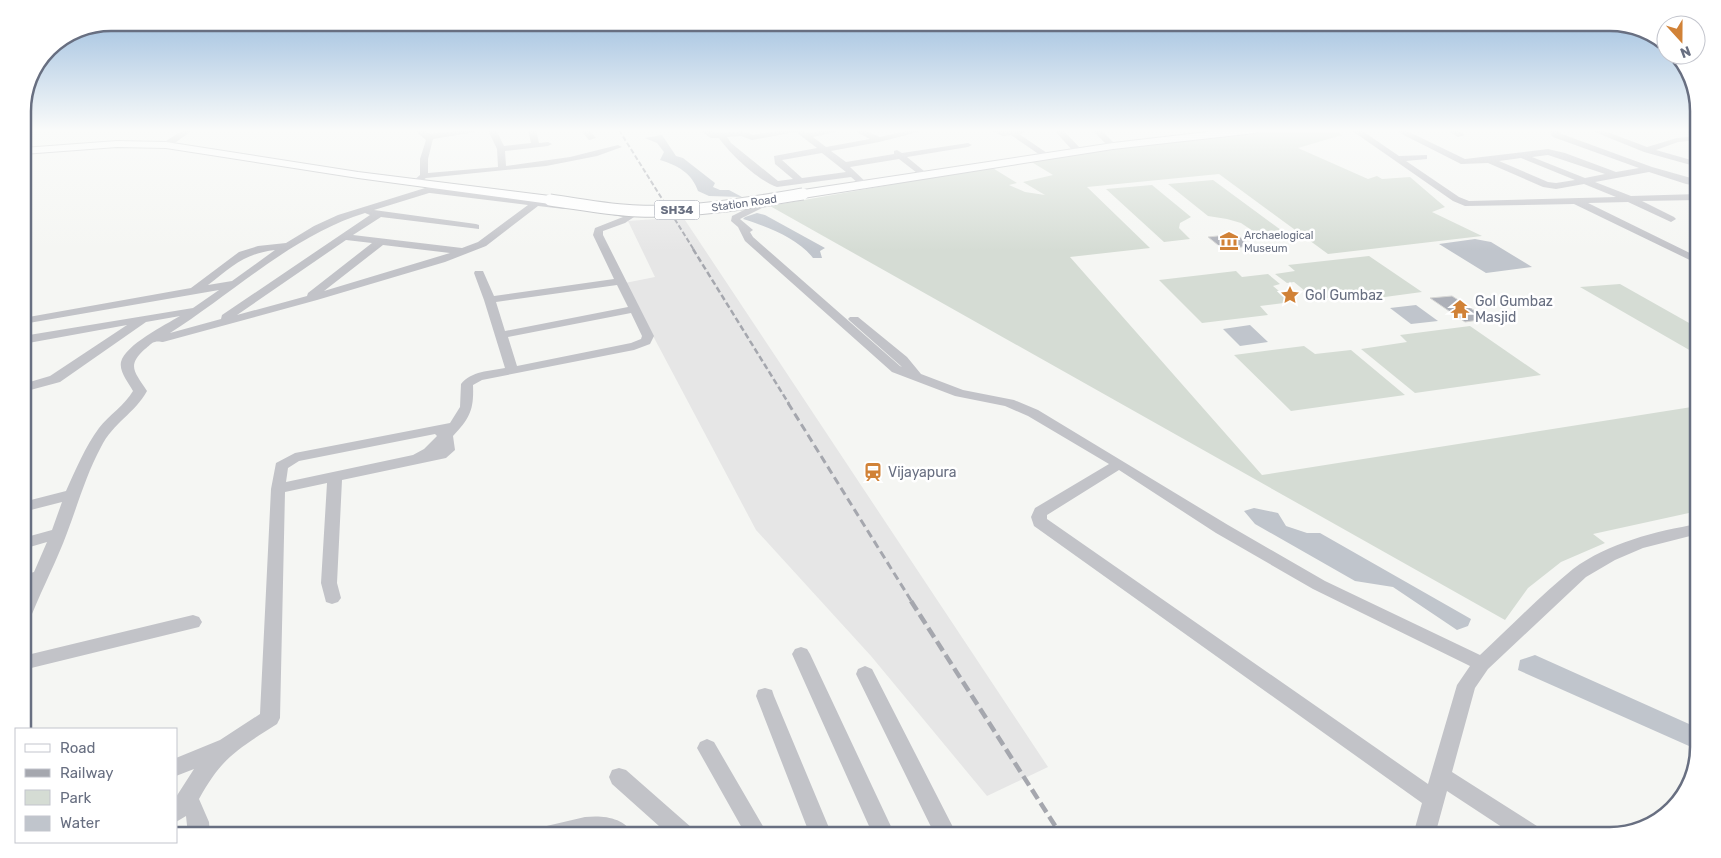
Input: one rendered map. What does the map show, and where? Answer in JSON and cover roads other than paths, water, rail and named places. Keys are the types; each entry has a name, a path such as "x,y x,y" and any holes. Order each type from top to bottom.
{"main road":[{"name":"SH34","path":"348,170 419,179 443,186"},
{"name":"Station Road","path":"443,186 622,209 662,211 736,205 944,170"},
{"name":"Station Road","path":"864,184 950,170"}],"street":[{"path":"421,170 419,179 487,170"},
{"path":"757,170 771,182 778,184 853,174"},
{"path":"787,170 801,182"},
{"path":"849,170 864,184"},
{"path":"917,170 921,174"},
{"path":"1413,170 1456,199 1468,204 1690,197"},
{"path":"1513,170 1550,186 1644,170"},
{"path":"1559,170 1627,198 1671,220"},
{"path":"1601,170 1617,176"},
{"path":"1652,170 1690,182"},
{"path":"31,596 59,534 72,494 103,432 135,400 140,391 128,371 127,362 130,356 146,342 198,310 288,246 317,228 361,211 443,186"},
{"path":"834,189 815,196 759,206 738,222 749,239 896,368 960,393 996,399 1033,413 1119,464 1222,530 1319,585 1494,653"},
{"path":"278,489 417,459 429,452 446,430 466,415 468,405 467,384 470,380 646,342 648,336 598,236 598,230 624,220 628,216 430,190"},
{"path":"1574,200 1690,257"},
{"path":"146,342 305,300 465,252 482,244 536,203"},
{"path":"361,211 476,227"},
{"path":"216,324 378,214"},
{"path":"343,237 465,252"},
{"path":"305,300 380,242"},
{"path":"195,289 243,254 258,249 288,246"},
{"path":"479,273 490,300 512,371"},
{"path":"490,300 620,281"},
{"path":"31,320 236,283"},
{"path":"501,335 634,309"},
{"path":"31,339 198,310"},
{"path":"31,386 55,379 145,319"},
{"path":"31,345 47,336"},
{"path":"199,827 196,811 182,806 206,767 230,745 270,718 278,489 281,466 295,457 446,430"},
{"path":"1119,464 1040,512 1040,522 1433,799"},
{"path":"332,598 329,583 335,476"},
{"path":"31,505 72,494"},
{"path":"1426,827 1466,685 1494,653 1580,573 1609,556 1639,543 1690,531"},
{"path":"31,541 59,534"},
{"path":"31,579 40,576"},
{"path":"31,661 193,622"},
{"path":"801,654 880,827"},
{"path":"865,674 942,827"},
{"path":"765,696 817,827"},
{"path":"178,766 230,745"},
{"path":"707,748 752,827"},
{"path":"1440,775 1518,827"},
{"path":"619,777 674,827"},
{"path":"589,827 606,827"}],"water":[{"path":"681,170 698,170 715,183 713,187 720,190 729,190 742,197 709,196 698,191 692,179"},
{"path":"757,213 765,215 825,248 820,251 822,258 813,258 799,244 771,229 743,219"},
{"path":"1475,239 1491,242 1532,267 1486,273 1439,244"},
{"path":"1416,305 1438,321 1411,324 1390,308"},
{"path":"1250,325 1268,342 1240,346 1223,329"},
{"path":"1254,508 1278,513 1286,526 1307,533 1320,533 1471,619 1468,626 1457,630 1393,587 1355,581 1255,524 1244,511"},
{"path":"1535,655 1690,724 1690,746 1518,670 1520,660"}],"railway":[{"path":"644,170 694,250"},
{"path":"693,249 789,404"},
{"path":"788,403 912,602"},
{"path":"911,601 1056,827"}],"place":[{"name":"Archaelogical Museum","path":"1229,241"},
{"name":"Gol Gumbaz","path":"1290,295"},
{"name":"Gol Gumbaz Masjid","path":"1460,309"},
{"name":"Vijayapura","path":"873,472"}]}
